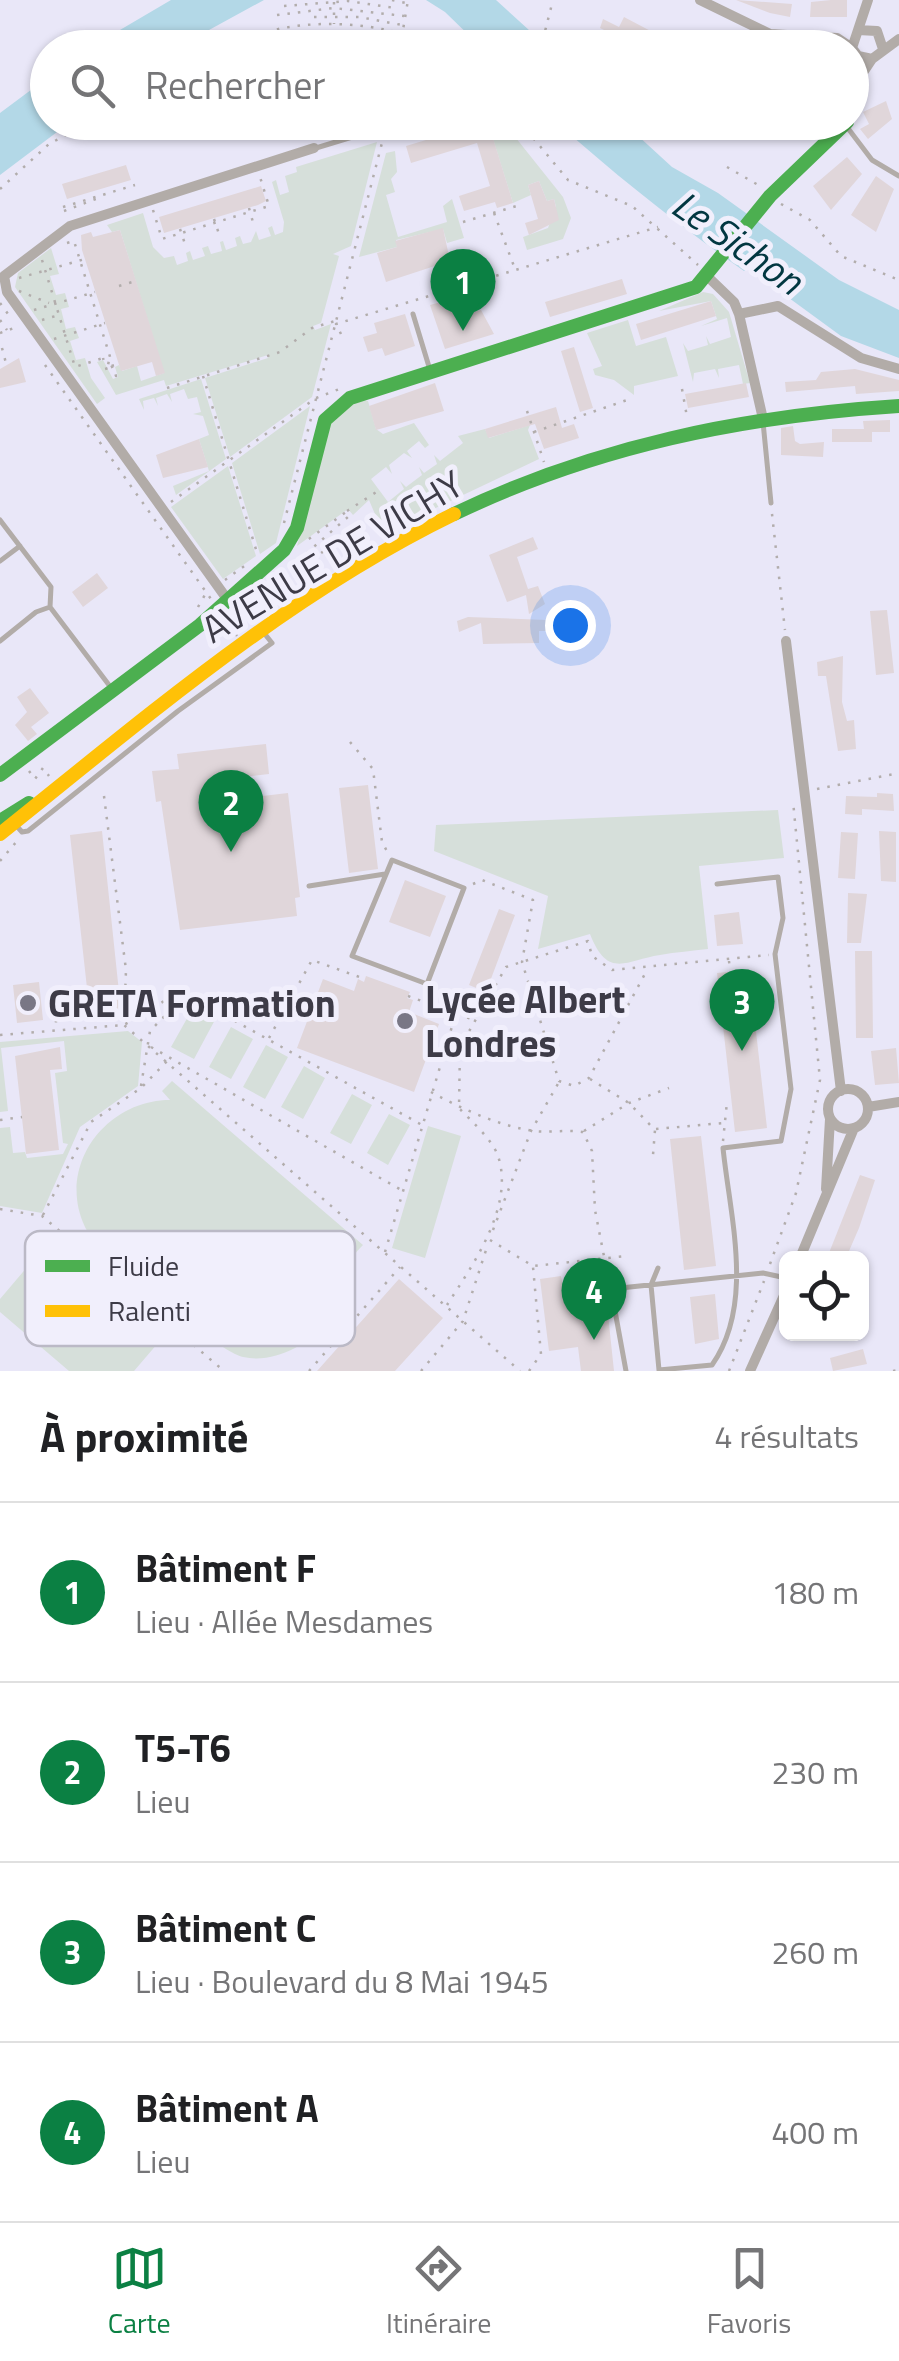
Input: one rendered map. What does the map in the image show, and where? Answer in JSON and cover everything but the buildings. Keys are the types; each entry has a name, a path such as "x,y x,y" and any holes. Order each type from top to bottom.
{"street":[{"path":"700,0 762,30"},
{"path":"867,3 882,49"},
{"path":"867,3 858,30 899,37"},
{"path":"869,63 899,37"},
{"path":"0,775 223,612 260,562 294,536 330,414 350,398 664,300 718,263 770,196 827,140"},
{"path":"223,612 217,586 157,512 10,284 8,270 60,231 314,148"},
{"path":"705,273 734,302 740,314 763,419"},
{"path":"740,314 778,306 861,358 899,369"},
{"name":"AVENUE DE VICHY","path":"0,834 57,780 381,555 520,484 642,443 763,419 899,406"},
{"path":"786,642 841,1090 828,1106 825,1200"},
{"path":"803,1251 854,1128 865,1120 868,1106 859,1093 841,1090"},
{"path":"868,1106 899,1102"},
{"path":"830,1119 838,1127 854,1128"},
{"path":"758,1371 779,1310"},
{"path":"750,1371 760,1357"}],"lane":[{"path":"314,148 340,140"},
{"path":"860,140 872,160 899,176"},
{"path":"413,314 431,373"},
{"path":"763,419 770,503"},
{"path":"0,520 51,588 50,607 114,692"},
{"path":"0,561 20,546"},
{"path":"0,640 36,612 50,607"},
{"path":"12,822 267,637"},
{"path":"392,860 464,888 427,984 352,956 385,874 392,860"},
{"path":"310,886 385,874"},
{"path":"658,1268 651,1284 659,1370 712,1365 721,1352 732,1314 737,1276 723,1148 781,1142 791,1088 775,954 783,918 778,877 717,884"},
{"path":"626,1371 610,1288 762,1273 779,1277"}],"path":[{"path":"392,0 408,2 400,30"},
{"path":"545,30 553,0"},
{"path":"334,1 334,26"},
{"path":"284,6 334,1 395,8"},
{"path":"277,14 334,8 404,16"},
{"path":"314,17 402,25"},
{"path":"268,30 334,26 363,30"},
{"path":"0,190 57,140"},
{"path":"284,523 382,140"},
{"path":"535,140 568,180 619,199 658,227 705,273"},
{"path":"727,167 747,175 770,196 810,220 841,256 899,280"},
{"path":"152,209 162,238 269,206 260,176"},
{"path":"100,196 102,200 64,209 84,198 136,184"},
{"path":"463,222 520,205"},
{"path":"249,210 254,226"},
{"path":"494,213 516,270"},
{"path":"215,220 220,237"},
{"path":"167,388 280,352 312,328 658,227"},
{"path":"181,231 186,247"},
{"path":"56,246 74,241 83,259 116,376 109,360 107,371 103,358"},
{"path":"40,254 75,367 112,355"},
{"path":"10,284 83,259"},
{"path":"119,286 139,280"},
{"path":"10,284 54,304"},
{"path":"29,312 93,292"},
{"path":"0,304 18,327 0,332"},
{"path":"36,322 59,315"},
{"path":"0,320 7,330"},
{"path":"336,322 341,334"},
{"path":"50,340 103,324"},
{"path":"2,348 7,367"},
{"path":"36,353 157,512 232,630"},
{"path":"202,376 260,562"},
{"path":"682,389 687,419"},
{"path":"157,512 316,398"},
{"path":"534,432 630,399"},
{"path":"527,411 544,462"},
{"path":"346,512 380,489"},
{"path":"770,503 786,642"},
{"path":"223,612 268,590 362,524 372,548"},
{"path":"195,619 206,593 260,562 269,548"},
{"path":"268,590 274,611"},
{"path":"350,742 373,769 382,842 392,860"},
{"path":"32,775 35,780 43,768 57,780"},
{"path":"805,791 899,773"},
{"path":"104,796 126,970 124,1025 168,1060 403,1190"},
{"path":"0,861 14,848 12,822"},
{"path":"421,1371 463,1321 530,1131 559,1081 522,962 533,900 482,880 464,888"},
{"path":"446,1306 489,1239 501,1174 498,1153 460,1108 460,1047 506,967 588,941 592,956 612,970 775,954"},
{"path":"268,1040 312,960 364,979"},
{"path":"729,960 730,971"},
{"path":"688,964 688,976"},
{"path":"559,1081 574,1086 589,1078 648,969"},
{"path":"0,1035 124,1025 181,992 422,1125"},
{"path":"141,1088 150,1031 186,994"},
{"path":"408,996 476,1020"},
{"path":"56,999 56,1030"},
{"path":"385,1253 456,1013"},
{"path":"42,1216 91,1122 141,1088 168,1060"},
{"path":"168,1060 520,1371"},
{"path":"589,1078 629,1102 655,1130 653,1155"},
{"path":"431,1092 460,1108 530,1131 561,1128 583,1132 629,1102 669,1088"},
{"path":"723,1148 727,1102"},
{"path":"0,1120 22,1117"},
{"path":"655,1130 723,1124"},
{"path":"583,1132 592,1151 595,1210 610,1288"},
{"path":"0,1209 42,1216 60,1231"},
{"path":"489,1239 533,1266 626,1256"},
{"path":"529,1371 541,1354 533,1266"},
{"path":"355,1319 400,1267"},
{"path":"195,1346 224,1371"},
{"path":"310,1371 332,1346"},
{"path":"893,1371 899,1370"}],"shaded area":[{"path":"493,140 518,140 563,197 571,218 563,239 527,250 523,237 548,228 556,207 554,199 547,201 539,181 528,185 531,195 513,203"},
{"path":"377,142 351,246 333,254 339,256 321,323 313,326 315,330 331,324 312,397 230,457 205,378 268,355 166,386 164,380 116,395 97,362 103,360 113,379 118,377 115,367 119,365 122,371 137,366 141,381 164,373 120,230 112,232 107,225 143,213 153,247 164,258 174,256 177,265 188,261 186,253 190,251 193,260 205,256 202,248 208,246 211,254 222,251 223,241 226,250 237,246 235,238 240,236 243,244 251,242 256,231 259,240 271,236 268,228 272,226 275,235 283,232 284,222 272,182 276,180 280,195 289,192 285,176 297,172 296,167"},
{"path":"395,151 397,172 391,179 395,192 386,195 398,237 447,222 443,206 452,199 464,238 447,243 443,229 396,240 397,247 359,257 386,153"},
{"path":"51,248 59,274 50,276 56,295 65,293 69,307 61,309 66,329 75,327 79,338 70,341 76,360 85,358 91,378 105,398 97,404 15,287 18,273"},
{"path":"703,292 713,294 729,312 750,383 743,384 739,365 718,369 719,378 715,369 694,373 693,382 683,343 688,351 708,345 706,336 710,344 731,337 727,318 701,326 717,319 711,301 659,311"},
{"path":"628,320 636,346 666,337 678,376 634,386 634,395 614,380 595,375 593,369 602,366 587,333"},
{"path":"201,379 226,459 176,495 173,486 209,471 199,439 209,435 203,416 193,414 201,412 197,397 188,399 184,389 170,394 172,402 167,394 156,398 158,406 154,398 143,401 144,410 139,399"},
{"path":"368,401 376,429 383,434 414,423 429,445 425,448 419,441 407,451 412,458 404,453 389,465 392,474 386,467 371,479 388,502 404,489 400,481 406,487 422,475 419,467 424,473 437,464 434,455 440,461 463,443 458,436 485,429 489,438 530,425 528,430 539,459 383,533 369,500 353,515 348,509 297,546 329,426 346,407"},
{"path":"310,406 276,543 260,554 232,463"},
{"path":"228,466 256,556 223,579 171,507"},
{"path":"778,810 784,858 699,866 708,949 628,963 611,962 604,957 590,934 538,949 548,896 434,851 436,825"},
{"path":"194,1006 216,1018 194,1059 171,1047"},
{"path":"231,1027 253,1039 231,1079 209,1067"},
{"path":"128,1031 142,1042 138,1086 80,1127 42,1213 0,1206 0,1128 10,1127 13,1153 25,1152 27,1158 63,1154 68,1144 63,1143 55,1073 67,1071 64,1041 1,1048 8,1111 0,1112 0,1042"},
{"path":"266,1045 288,1057 265,1099 243,1087"},
{"path":"304,1066 325,1078 303,1119 281,1107"},
{"path":"172,1081 347,1231 88,1231 78,1204 77,1181 82,1160 107,1124 126,1111 170,1100 162,1091"},
{"path":"352,1094 372,1105 351,1144 330,1133"},
{"path":"389,1114 410,1125 388,1165 367,1153"},
{"path":"428,1126 461,1136 425,1258 392,1248"},
{"path":"355,1238 363,1245 355,1255"},
{"path":"25,1270 25,1333 0,1312 0,1299"},
{"path":"40,1346 155,1346 134,1371 69,1371"},
{"path":"221,1346 297,1346 270,1357 243,1357"}],"water":[{"path":"171,0 264,0 209,30 120,30"},
{"path":"426,0 496,0 529,30 464,30"},
{"path":"30,91 30,140 46,140 0,175 0,113"},
{"name":"Le Sichon","path":"577,140 643,140 672,167 718,193 839,280 899,310 899,358 841,336 748,268 744,271 695,236"}],"traffic: fast":[{"path":"0,775 200,625 284,550 297,528 325,420 350,398 696,287 770,196 828,140"},
{"path":"454,514 562,470 671,438 784,418 899,406"},
{"path":"0,821 29,803"}],"traffic: slow":[{"path":"0,834 218,661 333,582 454,514"}],"place":[{"name":"Bâtiment F","path":"463,331"},
{"name":"T5-T6","path":"231,852"},
{"name":"GRETA Formation","path":"28,1003"},
{"name":"Lycée Albert Londres","path":"405,1021"},
{"name":"Bâtiment C","path":"742,1051"},
{"name":"Bâtiment A","path":"594,1340"}]}
